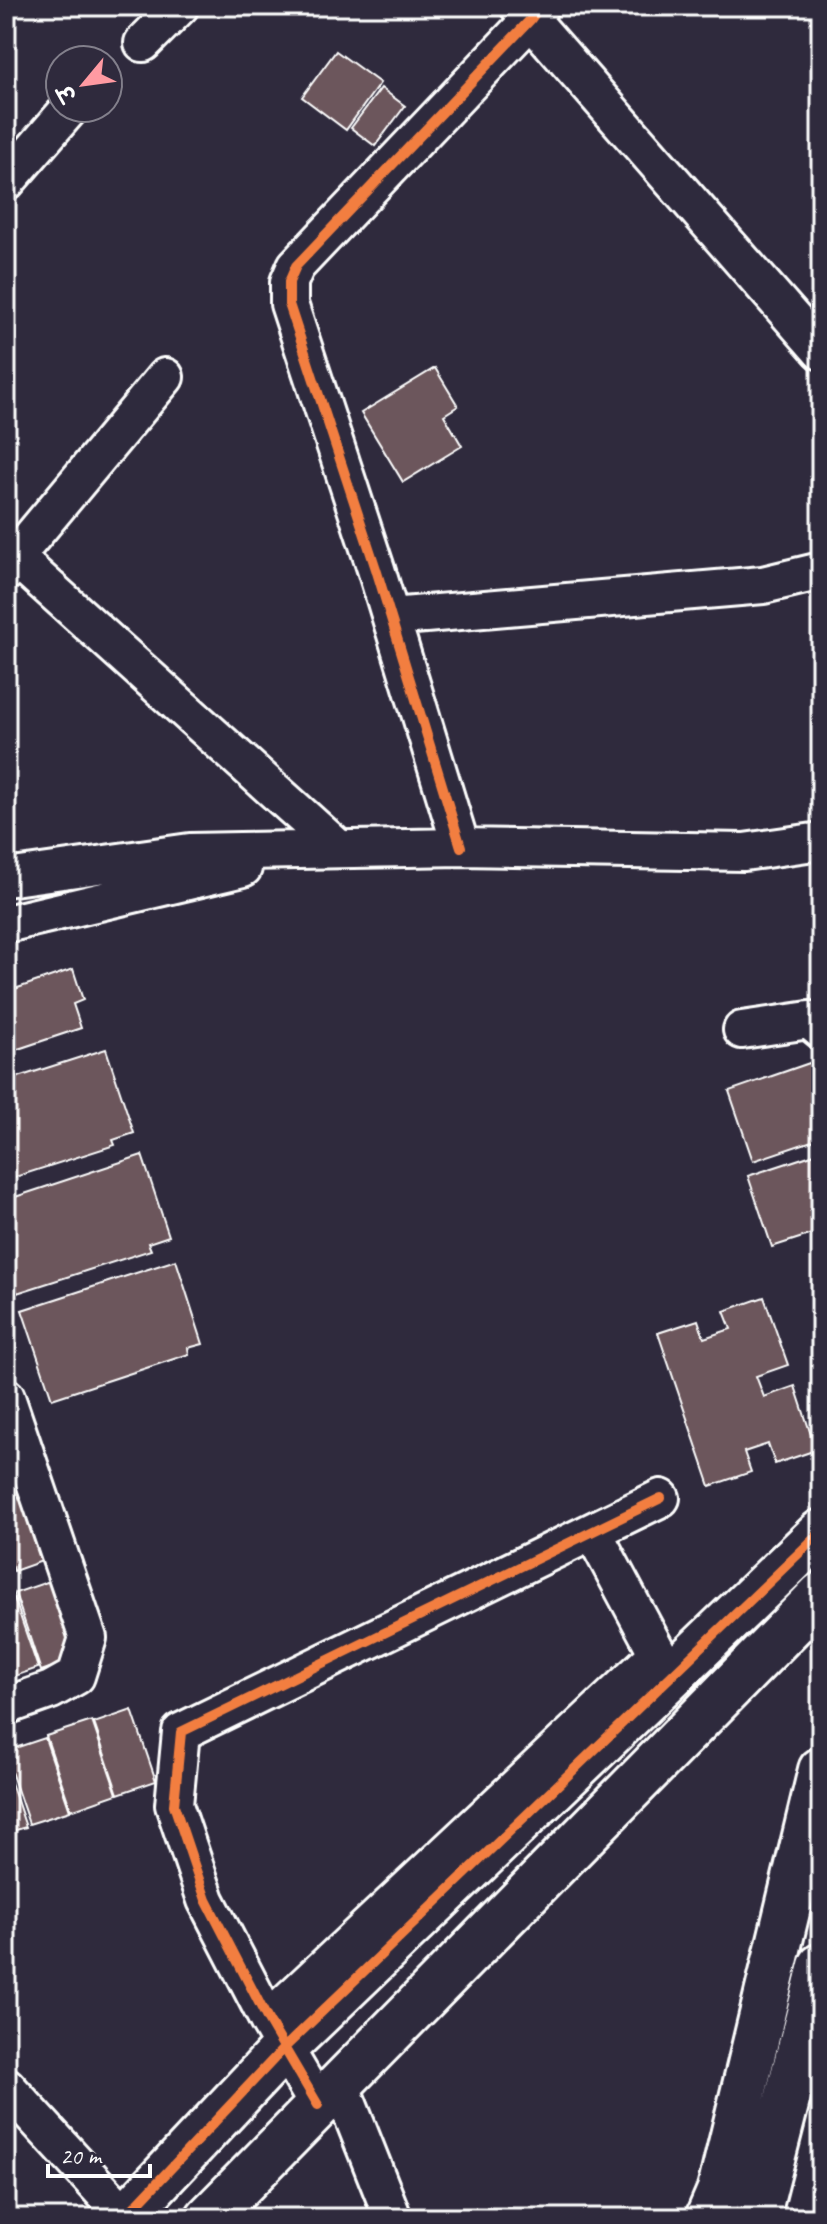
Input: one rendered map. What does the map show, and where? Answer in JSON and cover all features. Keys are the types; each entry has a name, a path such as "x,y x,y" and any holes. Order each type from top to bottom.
{"street":[{"path":"143,43 180,6"},
{"path":"461,847 391,617 289,304 289,282 296,266 530,10 821,351"},
{"path":"12,163 53,124"},
{"path":"165,377 9,559 339,849"},
{"path":"391,617 763,585 821,571"},
{"path":"6,878 190,852 461,847 744,852 821,841"},
{"path":"6,924 243,868"},
{"path":"742,1030 809,1020 821,1030"},
{"path":"6,1397 88,1638 76,1676 51,1690 6,1706"},
{"path":"393,2218 329,2095 276,2034 206,1900 174,1805 181,1732 661,1498"},
{"path":"6,2086 125,2217 276,2034 658,1654 593,1532"},
{"path":"276,2034 821,1532"},
{"path":"208,2218 821,1595"},
{"path":"708,2218 720,2190 821,1770"},
{"path":"757,2218 821,1966"}],"building":[{"path":"336,51 380,83 346,130 302,97"},
{"path":"381,88 405,106 375,146 351,128"},
{"path":"435,368 458,406 444,415 462,446 403,482 361,413"},
{"path":"73,969 83,1000 73,1004 81,1028 6,1053 6,992"},
{"path":"106,1049 134,1133 113,1140 115,1145 6,1180 6,1081"},
{"path":"821,1059 821,1138 753,1161 729,1091"},
{"path":"821,1152 821,1212 812,1215 818,1232 772,1247 748,1176"},
{"path":"142,1155 169,1236 148,1243 151,1250 17,1293 6,1258 6,1200"},
{"path":"176,1260 203,1344 188,1348 189,1354 52,1399 22,1310"},
{"path":"764,1297 788,1365 756,1376 764,1397 795,1386 816,1450 775,1464 768,1444 744,1452 751,1472 710,1486 658,1333 698,1320 704,1338 731,1329 724,1311"},
{"path":"23,1484 48,1559 14,1571 6,1547 6,1490"},
{"path":"53,1580 79,1658 41,1671 15,1593"},
{"path":"12,1592 38,1668 9,1678 11,1682 6,1683 6,1594"},
{"path":"132,1710 156,1781 118,1794 94,1723"},
{"path":"92,1721 117,1794 71,1810 46,1736"},
{"path":"45,1738 70,1811 29,1824 6,1751"},
{"path":"6,1768 26,1827 6,1833"}],"cycle path":[{"path":"461,847 376,569 289,304 289,282 296,266 540,6"},
{"path":"318,2105 268,2020 206,1900 174,1805 181,1732 661,1498"},
{"path":"124,2218 284,2048 821,1532"}]}
